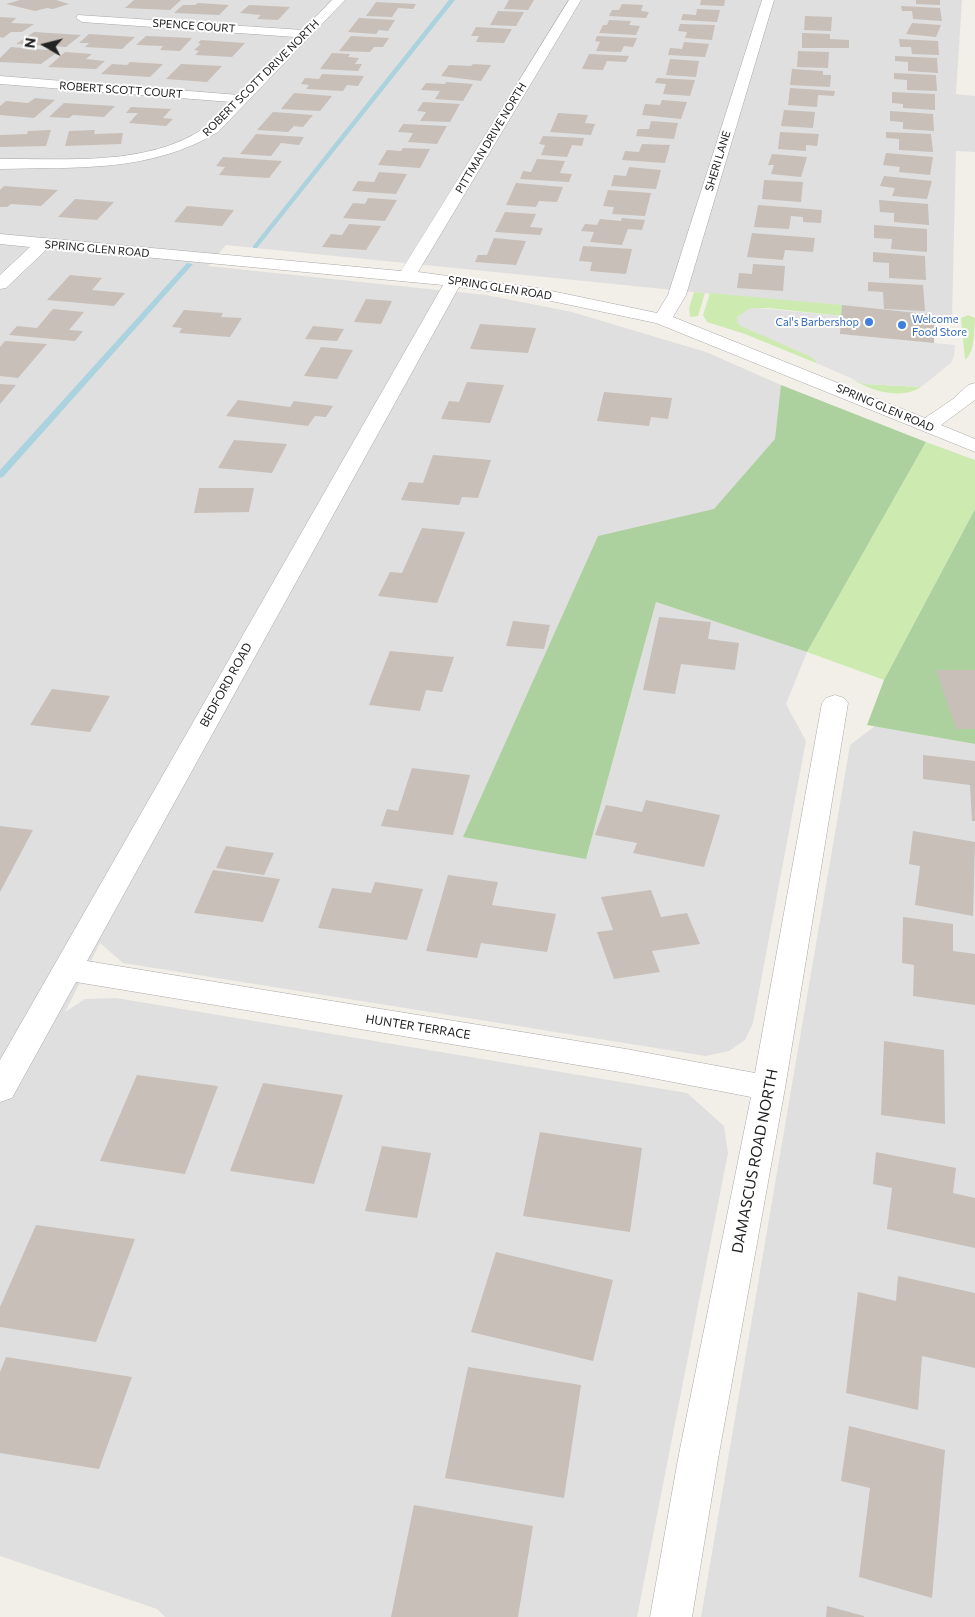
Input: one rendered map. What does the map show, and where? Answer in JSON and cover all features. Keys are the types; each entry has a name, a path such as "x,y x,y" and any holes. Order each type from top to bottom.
{"street":[{"name":"ROBERT SCOTT DRIVE NORTH","path":"0,164 119,160 172,151 192,143 208,133 339,0"},
{"name":"PITTMAN DRIVE NORTH","path":"407,276 575,0"},
{"name":"SHERI LANE","path":"661,319 668,312 677,296 768,0"},
{"name":"SPENCE COURT","path":"82,18 306,34"},
{"name":"ROBERT SCOTT COURT","path":"0,80 242,99"},
{"name":"SPRING GLEN ROAD","path":"0,239 454,281 537,293 661,319 975,446"},
{"path":"0,284 43,244"},
{"name":"BEDFORD ROAD","path":"0,1089 454,281"},
{"path":"927,426 960,403 975,389"},
{"name":"DAMASCUS ROAD NORTH","path":"671,1617 698,1459 769,1088 835,704"},
{"name":"HUNTER TERRACE","path":"67,969 626,1061 769,1088"}],"shaded area":[{"path":"0,0 962,0 956,94 975,96 975,152 956,151 952,318 226,245 208,266 486,295 572,312 706,352 781,385 784,447 733,509 659,539 586,859 656,602 807,652 786,704 806,741 753,1023 745,1040 729,1051 706,1056 123,963 100,943 65,1012 85,999 116,998 687,1093 724,1126 728,1153 637,1617 165,1617 157,1609 0,1556"},
{"path":"757,308 842,316 841,334 955,345 954,356 951,363 921,387 865,384 816,363 817,361 809,356 741,326 737,322 737,317 749,309"},
{"path":"875,726 975,744 975,1617 701,1617 850,745"}],"green space":[{"path":"694,292 705,293 698,316 690,317 689,308"},
{"path":"710,293 842,305 842,316 768,308 749,309 817,361 816,363 745,334 707,322 703,315"},
{"path":"968,315 975,318 974,335 971,352 965,360 961,318"},
{"path":"852,379 865,384 921,387 904,393 886,392 868,387"},
{"path":"781,385 926,442 807,652 656,602 586,859 463,837 598,536 714,509 775,439"},
{"path":"926,442 975,460 975,509 884,680 807,652"},
{"path":"975,509 975,744 867,725 884,680"}],"building":[{"path":"20,0 56,0 69,4 53,9 47,8 35,11 6,4"},
{"path":"134,0 181,0 170,10 125,8"},
{"path":"509,0 534,0 528,10 504,9"},
{"path":"701,0 725,0 724,6 700,5"},
{"path":"916,0 940,0 940,5 916,4"},
{"path":"376,2 416,4 413,9 398,8 392,17 366,16"},
{"path":"198,3 229,5 219,15 174,13 183,5 195,5"},
{"path":"622,4 643,5 641,11 649,12 646,18 609,16 612,10 619,10"},
{"path":"249,5 290,7 278,20 257,19 261,15 240,13"},
{"path":"901,6 940,8 942,21 913,19 912,11 902,11"},
{"path":"697,9 720,10 717,22 681,20 683,14 696,15"},
{"path":"498,11 524,12 516,26 490,25"},
{"path":"805,16 832,17 831,31 804,30"},
{"path":"0,17 16,18 11,23 34,24 22,32 11,32 3,38 0,37"},
{"path":"359,18 395,20 388,31 379,30 376,34 348,32"},
{"path":"609,20 631,21 629,25 640,26 636,35 599,33 603,25 607,25"},
{"path":"912,23 941,25 936,37 906,34"},
{"path":"680,24 715,25 712,40 685,38 687,32 678,31"},
{"path":"476,27 512,29 504,43 476,42 479,36 471,36"},
{"path":"34,32 81,35 66,47 16,44"},
{"path":"802,33 830,34 830,39 849,40 849,48 802,48"},
{"path":"89,34 135,37 122,49 85,47 89,43 79,43"},
{"path":"146,36 192,38 180,51 160,50 163,46 136,45"},
{"path":"351,36 389,38 383,47 374,47 370,52 339,51"},
{"path":"597,36 637,38 633,47 624,46 621,52 596,51 600,42 595,41"},
{"path":"899,39 938,41 939,55 912,54 911,47 900,47"},
{"path":"201,40 245,43 232,57 195,55 199,51 194,50 201,44 198,43"},
{"path":"684,42 709,44 705,57 668,55 670,48 682,49"},
{"path":"11,47 59,51 41,64 0,62 0,58"},
{"path":"798,51 829,52 828,68 797,67"},
{"path":"65,52 92,54 86,59 105,61 96,69 48,67"},
{"path":"332,53 350,54 348,57 359,58 355,64 362,64 358,71 320,69"},
{"path":"589,54 629,56 626,62 607,61 603,70 582,69"},
{"path":"895,56 937,58 938,73 908,71 908,62 895,61"},
{"path":"670,59 699,61 696,77 666,75"},
{"path":"130,62 163,64 150,77 101,74 112,64 127,65"},
{"path":"181,64 222,66 207,82 166,79"},
{"path":"473,64 491,65 481,81 441,76 449,65 471,66"},
{"path":"792,69 823,71 823,75 831,75 830,87 790,85"},
{"path":"894,73 936,75 937,91 907,90 907,80 894,79"},
{"path":"322,74 364,76 358,86 347,85 343,91 306,89 309,85 301,84 305,78 319,79"},
{"path":"657,78 695,80 690,96 663,94 666,84 655,83"},
{"path":"446,82 473,84 463,101 435,99 440,91 421,90 426,83 445,84"},
{"path":"790,88 835,91 834,96 818,95 817,107 788,105"},
{"path":"892,92 935,94 935,110 903,108 903,104 892,103"},
{"path":"294,93 332,96 320,111 281,109"},
{"path":"35,98 55,100 34,118 0,115 0,106 6,101 28,103"},
{"path":"662,100 687,102 681,119 642,115 645,104 660,105"},
{"path":"423,102 460,104 450,122 420,121 426,112 417,111"},
{"path":"64,103 115,106 104,117 73,115 69,118 49,117"},
{"path":"131,107 171,109 163,118 173,119 166,126 129,123 138,113 126,113"},
{"path":"784,110 815,112 813,128 781,126"},
{"path":"890,111 933,114 934,131 903,129 903,122 890,121"},
{"path":"273,112 313,115 303,127 294,126 288,132 257,130"},
{"path":"558,113 588,115 585,123 595,124 591,135 550,132"},
{"path":"651,121 678,123 674,139 636,136 638,129 649,129"},
{"path":"403,124 447,126 437,144 408,142 413,133 398,132"},
{"path":"51,130 46,146 0,147 0,135 27,134 28,131"},
{"path":"95,130 94,134 123,133 121,144 65,146 69,131"},
{"path":"780,132 819,134 817,146 806,145 806,151 778,149"},
{"path":"886,132 931,134 933,152 899,150 899,139 886,138"},
{"path":"256,134 304,137 299,145 281,143 271,156 240,154"},
{"path":"543,136 584,138 582,146 572,145 567,157 541,155 545,145 539,144"},
{"path":"642,144 670,145 665,163 622,160 625,151 639,152"},
{"path":"403,148 430,149 420,168 378,165 387,150 401,151"},
{"path":"886,153 933,157 930,175 899,172 900,167 883,165"},
{"path":"772,154 807,157 801,177 771,174 774,165 768,165"},
{"path":"223,157 282,161 269,178 219,175 225,167 216,166"},
{"path":"537,159 565,161 560,173 572,174 569,182 520,179 523,171 531,172"},
{"path":"629,167 661,170 656,189 611,186 614,175 626,176"},
{"path":"379,172 407,174 396,194 352,191 358,181 374,182"},
{"path":"884,176 932,181 927,199 892,196 895,188 880,186"},
{"path":"764,180 803,182 801,202 762,199"},
{"path":"516,183 563,187 557,202 539,201 536,207 506,205"},
{"path":"4,186 58,190 41,206 11,204 7,207 0,207 0,190"},
{"path":"608,190 651,193 645,216 612,214 614,207 603,206"},
{"path":"368,198 397,200 385,221 343,218 353,203 365,204"},
{"path":"75,199 114,202 97,220 58,217"},
{"path":"879,200 928,204 929,225 894,222 894,213 880,212"},
{"path":"758,205 822,210 821,223 803,222 803,217 791,216 789,229 754,227"},
{"path":"187,206 234,210 222,226 174,222"},
{"path":"505,212 536,214 530,227 543,228 540,235 495,232"},
{"path":"622,218 645,220 642,230 628,229 622,245 590,242 594,232 581,231 585,224 597,225 600,219 621,221"},
{"path":"349,224 381,226 366,250 322,247 331,234 342,235"},
{"path":"874,225 927,229 927,252 891,249 892,239 874,238"},
{"path":"752,233 815,238 813,252 785,250 783,260 747,257"},
{"path":"494,238 526,241 516,265 475,262 478,255 487,255"},
{"path":"583,246 632,249 626,274 590,271 592,262 579,261"},
{"path":"873,252 925,256 926,280 889,278 889,263 873,262"},
{"path":"753,264 785,266 783,291 737,288 739,273 752,274"},
{"path":"70,275 102,278 92,290 125,293 114,306 47,300"},
{"path":"868,282 923,285 925,311 884,309 883,292 868,291"},
{"path":"366,299 392,301 381,324 354,322"},
{"path":"842,305 935,315 934,343 840,334"},
{"path":"53,309 84,312 69,330 83,331 75,341 9,335 17,326 37,328"},
{"path":"184,310 223,313 221,317 242,318 230,337 179,333 182,328 172,327"},
{"path":"480,324 536,328 528,353 470,349"},
{"path":"313,326 344,329 337,341 305,339"},
{"path":"5,341 47,344 18,378 0,376 0,347"},
{"path":"321,347 353,350 337,379 304,376"},
{"path":"467,382 504,385 490,423 441,419 449,401 459,402"},
{"path":"0,384 16,385 0,404"},
{"path":"604,392 672,398 668,419 651,417 649,426 597,421"},
{"path":"238,400 290,407 294,401 333,406 326,417 315,416 308,426 226,416"},
{"path":"234,440 287,444 272,473 218,468"},
{"path":"433,455 491,460 478,498 462,497 459,505 401,500 409,482 423,483"},
{"path":"199,488 254,488 249,512 194,513"},
{"path":"422,528 465,532 437,603 378,596 390,572 402,573"},
{"path":"659,617 711,622 708,639 739,643 735,670 681,664 675,694 643,690"},
{"path":"513,621 550,625 544,649 506,646"},
{"path":"390,651 454,657 442,692 426,690 420,711 369,705"},
{"path":"936,670 975,670 975,729 956,729"},
{"path":"52,689 110,696 90,732 30,725"},
{"path":"923,755 975,761 975,821 972,821 970,785 923,779"},
{"path":"412,768 470,775 453,835 381,826 387,809 398,811"},
{"path":"646,800 720,815 704,867 633,853 637,843 595,835 606,805 642,812"},
{"path":"0,826 33,830 0,892"},
{"path":"913,831 975,842 973,916 915,905 920,866 909,864"},
{"path":"226,846 274,853 264,875 216,868"},
{"path":"213,870 280,879 263,922 194,913"},
{"path":"448,875 498,882 492,905 556,914 547,952 481,943 477,958 426,951"},
{"path":"375,882 423,889 407,940 318,928 332,888 371,893"},
{"path":"651,890 661,917 687,913 700,944 652,951 660,972 614,979 597,932 613,930 601,897"},
{"path":"903,917 953,924 953,951 975,954 975,1005 913,996 914,965 902,963"},
{"path":"884,1041 944,1050 945,1124 881,1115"},
{"path":"137,1075 218,1086 185,1174 100,1161"},
{"path":"263,1083 343,1095 314,1184 230,1171"},
{"path":"540,1132 642,1148 630,1232 523,1216"},
{"path":"382,1146 431,1153 417,1218 365,1211"},
{"path":"876,1152 956,1168 953,1193 975,1198 975,1248 887,1229 892,1188 873,1184"},
{"path":"36,1225 135,1239 96,1342 0,1327 0,1307"},
{"path":"496,1252 613,1280 593,1361 471,1332"},
{"path":"898,1276 975,1293 975,1368 922,1356 918,1410 846,1393 858,1292 896,1301"},
{"path":"6,1357 132,1377 99,1469 0,1453 0,1372"},
{"path":"468,1367 581,1385 564,1498 445,1478"},
{"path":"849,1426 945,1450 932,1598 859,1577 870,1488 841,1481"},
{"path":"414,1505 533,1526 518,1617 391,1617"},
{"path":"827,1606 864,1616 864,1617 826,1617"}],"waterway":[{"path":"255,247 452,0"},
{"path":"0,475 189,264"}],"place":[{"name":"Cal's Barbershop","path":"869,322"},
{"name":"Welcome Food Store","path":"902,325"}]}
